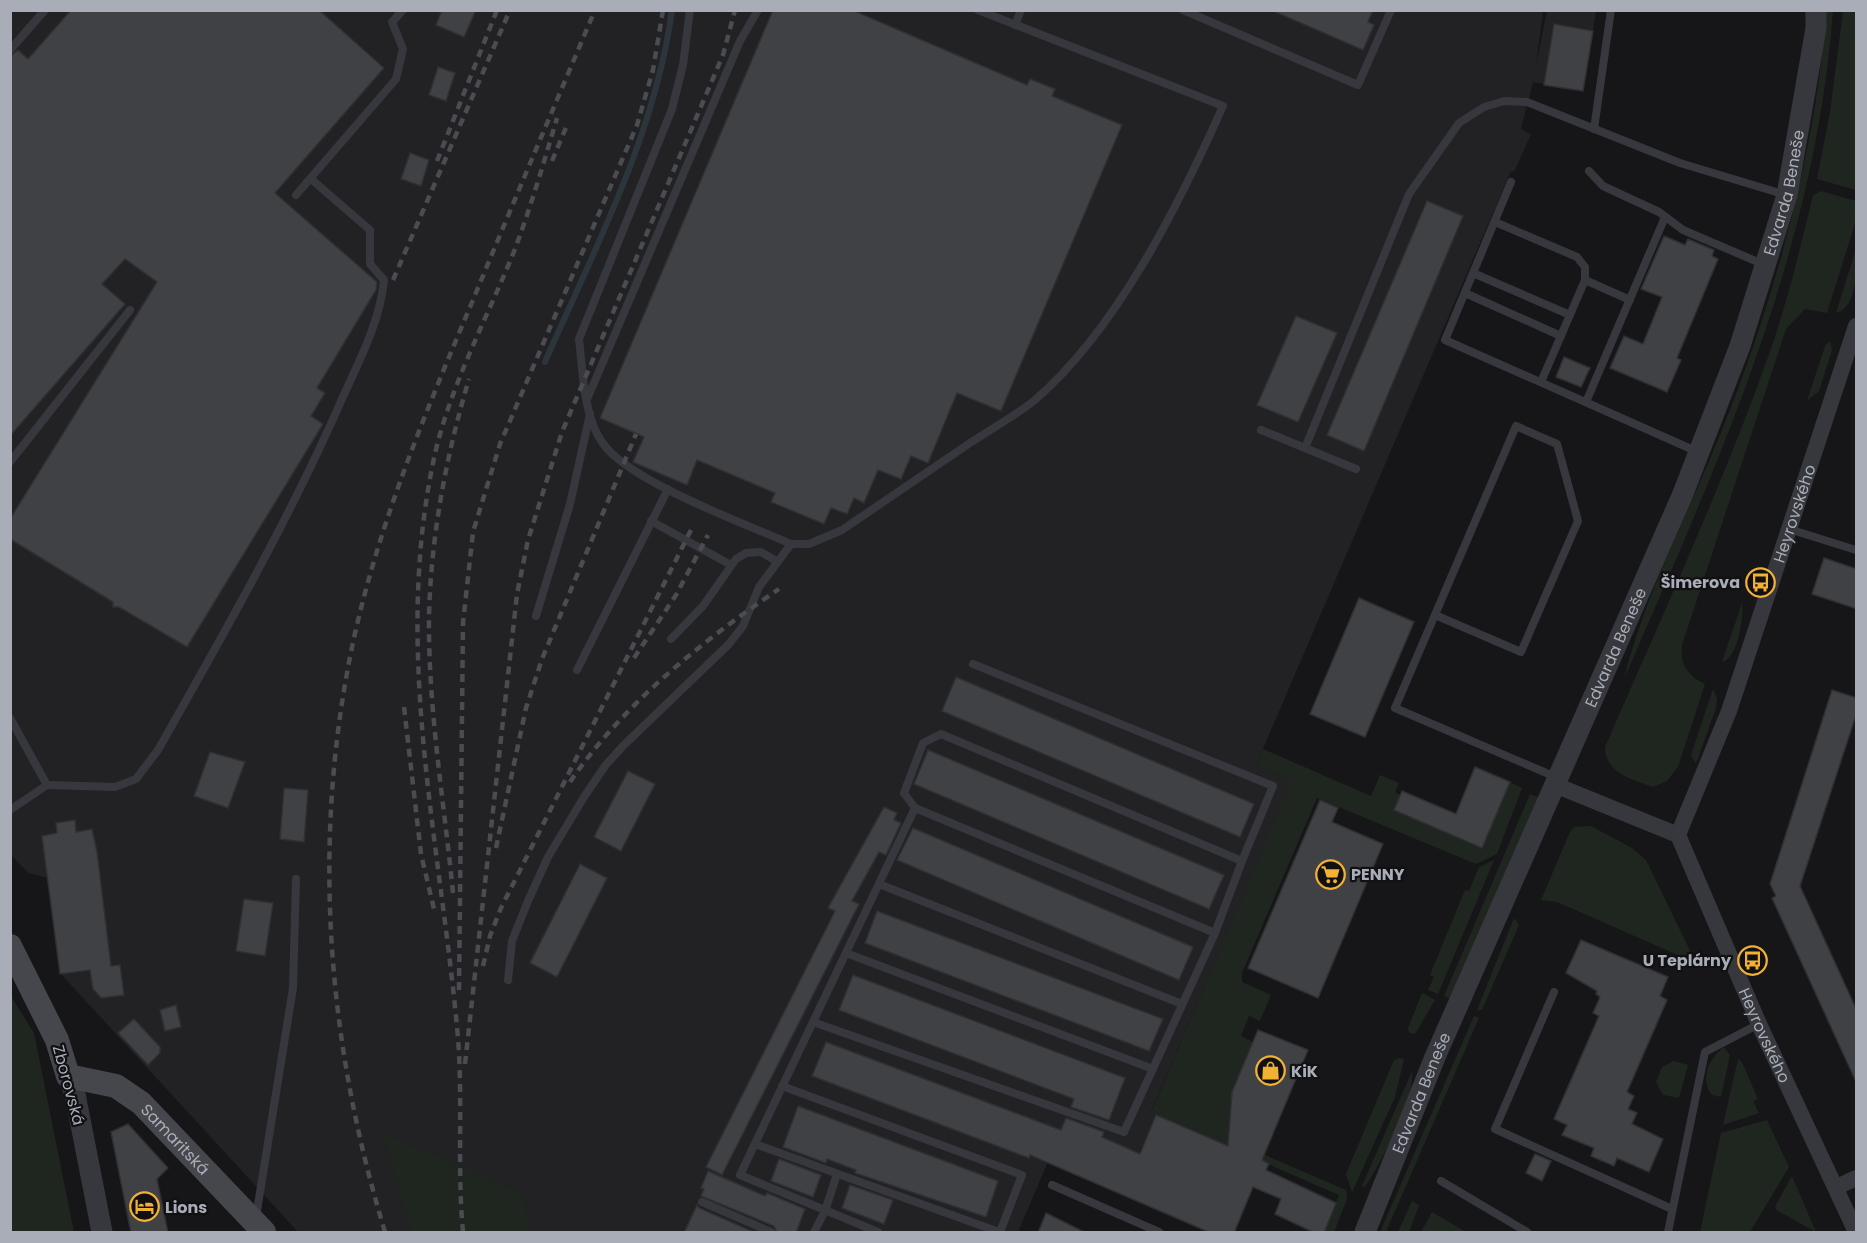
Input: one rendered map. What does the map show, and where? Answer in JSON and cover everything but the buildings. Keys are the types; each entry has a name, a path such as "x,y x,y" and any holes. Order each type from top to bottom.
{"main road":[{"name":"Zborovská","path":"10,946 57,1040 68,1076"},
{"name":"Samaritská","path":"68,1076 116,1086 141,1102 259,1228"}],"street":[{"name":"Edvarda Beneše","path":"1365,1233 1435,1057 1557,782 1699,452 1740,346 1787,195 1816,28 1816,10"},
{"name":"Heyrovského","path":"1856,327 1729,711 1678,835 1759,1024 1837,1187 1856,1233"},
{"path":"1557,782 1678,835"},
{"name":"Zborovská","path":"68,1076 75,1094 102,1233"},
{"path":"1837,1187 1857,1178"}],"lane":[{"path":"10,50 45,10"},
{"path":"296,195 396,80 403,49 392,22 403,10"},
{"path":"690,10 683,65 672,109 579,339 588,398 601,442 623,465 668,489 791,544 808,543 842,530 1034,400 1079,357 1116,306 1196,168 1223,106 978,10"},
{"path":"588,398 740,41 758,10"},
{"path":"1015,25 1021,10"},
{"path":"1183,10 1358,85 1391,10"},
{"path":"1594,129 1611,10"},
{"path":"1305,448 1409,195 1459,123 1484,107 1504,101 1527,102 1680,163 1787,195"},
{"path":"1589,171 1604,186 1665,217 1683,230 1765,265"},
{"path":"10,810 47,785 115,787 136,779 158,750 297,497 378,317 384,280 370,264 370,230 311,179"},
{"path":"1511,182 1445,340 1699,452"},
{"path":"1586,402 1665,217"},
{"path":"1495,222 1577,257 1585,267 1585,280 1541,382"},
{"path":"1473,273 1570,315"},
{"path":"1585,280 1630,300"},
{"path":"1465,293 1561,336"},
{"path":"10,462 129,310"},
{"path":"536,616 570,504 591,413"},
{"path":"1435,615 1521,652 1578,521 1557,444 1516,426 1395,708 1557,782"},
{"path":"1261,430 1356,469"},
{"path":"577,670 668,489"},
{"path":"651,521 731,565"},
{"path":"1789,529 1857,550"},
{"path":"508,980 512,941 528,901 548,857 584,797 605,766 623,746 729,644 743,626 759,587 791,544"},
{"path":"671,639 703,606 731,565 746,553 761,552 778,562"},
{"path":"813,1022 1124,1132 1215,933 1273,786 973,663"},
{"path":"10,718 47,785"},
{"path":"1215,933 915,808 904,793 923,742 941,734 1242,861"},
{"path":"878,1233 740,1175 915,808"},
{"path":"259,1228 293,988 296,879"},
{"path":"879,884 1182,1004"},
{"path":"846,953 1153,1069"},
{"path":"1554,992 1495,1129 1672,1209"},
{"path":"1668,1233 1705,1052 1759,1024"},
{"path":"755,1144 1000,1233 1022,1175 782,1086"},
{"path":"814,1233 825,1210 837,1174"},
{"path":"1441,1181 1527,1233"},
{"path":"1052,1185 1159,1233"},
{"path":"702,1203 771,1233"}],"shaded area":[{"path":"11,11 1543,11 1536,65 1547,11 1596,11 1583,91 1533,82 1521,129 1531,134 1514,172 1511,171 1256,765 1292,782 1151,1112 1156,1115 1139,1154 1065,1122 1018,1232 298,1232 60,973 48,878 28,873 11,855"},
{"path":"1826,11 1833,11 1823,100 1806,186 1784,271 1727,435 1624,679 1643,616 1720,435 1757,335 1774,281 1789,227 1813,118"},
{"path":"1843,11 1856,11 1856,190 1817,179 1830,112"},
{"path":"1821,191 1856,201 1856,220 1827,313 1805,309 1786,329 1682,645 1682,658 1686,669 1705,684 1678,767 1667,781 1653,787 1628,778 1614,769 1606,756 1605,747 1731,455 1781,317 1813,195"},
{"path":"1856,249 1855,286 1849,303 1836,313"},
{"path":"1830,341 1832,350 1819,391 1807,401 1825,346"},
{"path":"1742,603 1741,627 1736,645 1728,659 1722,662"},
{"path":"1713,689 1717,699 1716,708 1696,764 1691,755"},
{"path":"1263,749 1371,796 1380,775 1399,783 1395,792 1400,795 1394,810 1481,848 1510,782 1522,788 1497,854 1476,864 1317,798 1242,973 1242,982 1271,995 1260,1021 1249,1016 1241,1036 1253,1042 1232,1092 1229,1133 1266,1149 1265,1155 1346,1190 1347,1199 1334,1232 1324,1232 1339,1195 1151,1113 1291,782 1256,765"},
{"path":"1530,794 1539,797 1451,999 1444,996"},
{"path":"1591,826 1632,848 1646,860 1696,963 1557,902 1541,900 1570,832 1574,827"},
{"path":"1494,860 1438,994 1428,990 1434,977 1430,975 1465,890 1469,891 1479,867"},
{"path":"1514,918 1519,925 1482,1010 1477,1010"},
{"path":"1422,993 1435,1000 1415,1034 1409,1033 1408,1028"},
{"path":"11,996 34,1033 74,1232 11,1232"},
{"path":"1474,1016 1479,1018 1386,1232 1380,1232"},
{"path":"1724,1047 1730,1055 1721,1097 1712,1095 1708,1089 1706,1076 1710,1063"},
{"path":"1404,1059 1395,1097 1352,1192 1346,1174 1394,1060"},
{"path":"1738,1059 1742,1062 1758,1099 1753,1101 1759,1113 1723,1125"},
{"path":"1674,1061 1688,1065 1679,1098 1663,1095 1656,1082 1662,1067"},
{"path":"1412,1071 1412,1084 1403,1115 1380,1162 1365,1187 1362,1186"},
{"path":"1767,1120 1789,1167 1750,1232 1700,1232 1721,1133"},
{"path":"383,1133 524,1194 528,1232 412,1232"},
{"path":"1792,1176 1816,1232 1776,1210 1775,1206"},
{"path":"1412,1201 1419,1205 1409,1232 1398,1232"},
{"path":"1432,1212 1466,1232 1421,1232"}],"waterway":[{"path":"545,362 603,233 638,146 664,56 672,10"}],"railway":[{"path":"437,161 497,10"},
{"path":"393,280 510,10"},
{"path":"385,1232 350,1090 339,1019 332,947 329,874 331,802 338,729 350,657 373,565 419,431 595,10"},
{"path":"459,990 463,623 473,532 500,444 637,125 653,70 663,10"},
{"path":"465,1064 517,594 528,540 562,432 723,55 735,10"},
{"path":"463,1232 458,1038 424,750 419,679 418,607 422,535 433,463 448,408 515,249 557,118"},
{"path":"552,161 567,125"},
{"path":"453,893 431,686 429,616 430,586 441,496 453,437 469,379"},
{"path":"496,848 526,708 542,659 636,434"},
{"path":"483,966 490,936 501,908 693,526"},
{"path":"634,658 676,595 708,535"},
{"path":"570,782 591,753 639,700 721,630 779,589"},
{"path":"404,707 421,854 434,909"}],"place":[{"name":"Šimerova","path":"1761,582"},
{"name":"PENNY","path":"1330,874"},
{"name":"U Teplárny","path":"1752,960"},
{"name":"KiK","path":"1270,1071"},
{"name":"Lions","path":"144,1207"}]}
